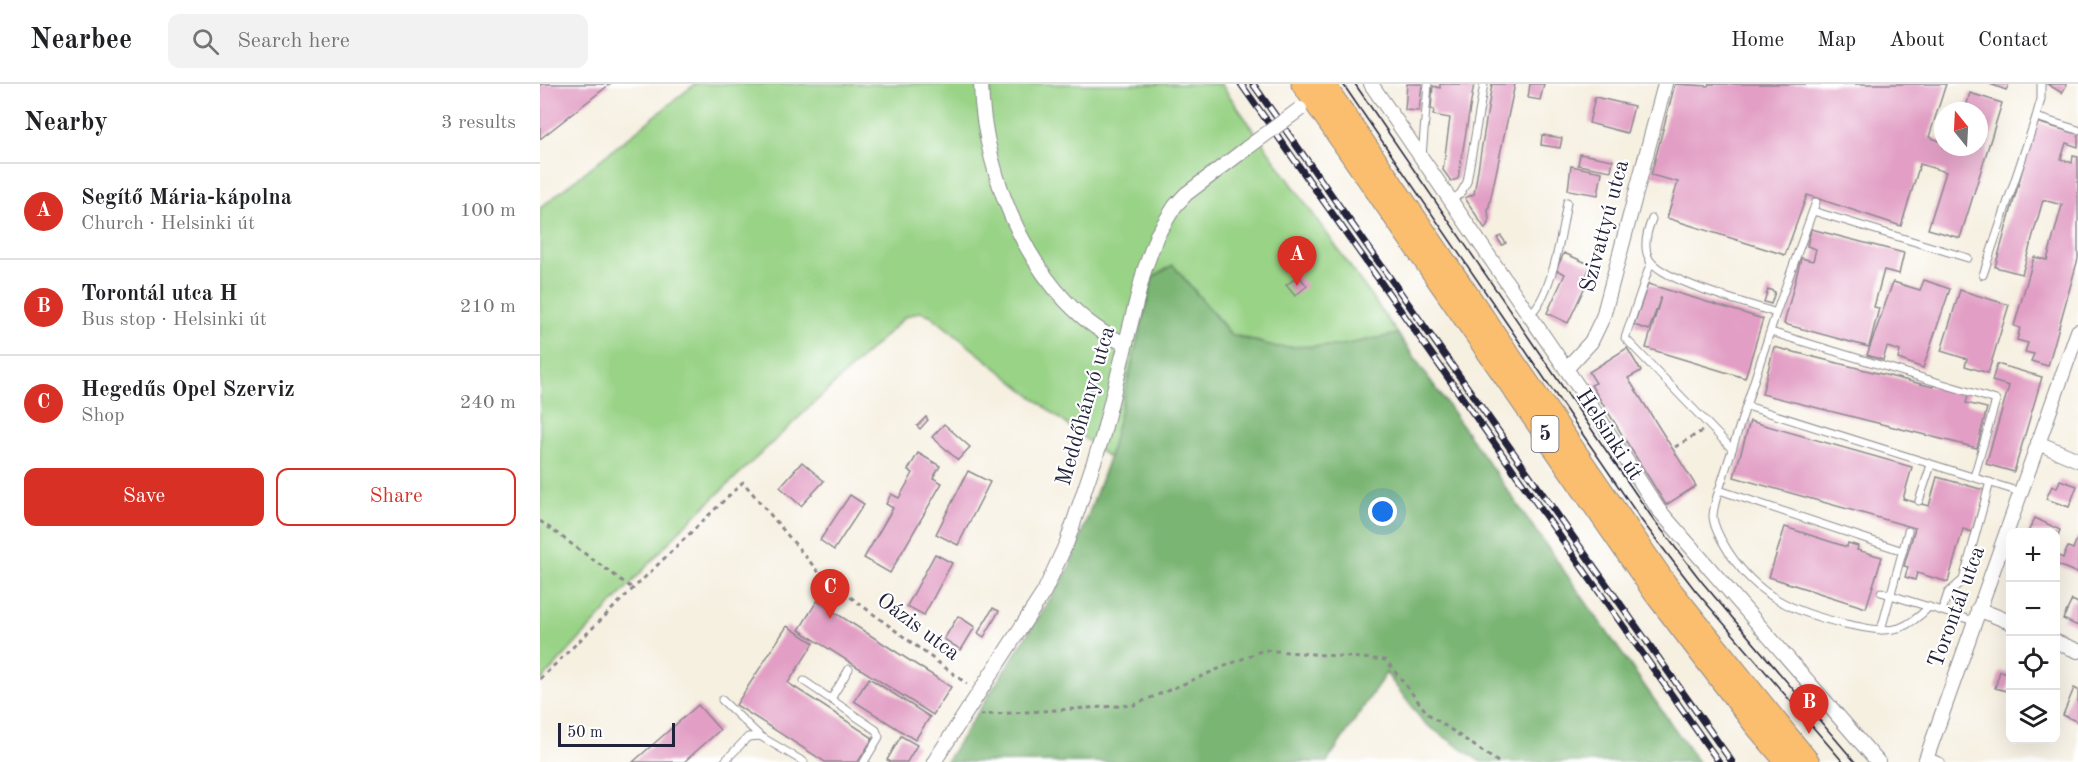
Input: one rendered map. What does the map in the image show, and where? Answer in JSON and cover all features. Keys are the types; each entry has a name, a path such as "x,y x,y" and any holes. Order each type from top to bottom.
{"main road":[{"name":"Helsinki út","path":"1311,92 1337,103 1667,585 1809,762"},
{"name":"5","path":"1311,92 1655,594 1754,724 1786,762"}],"street":[{"path":"981,84 985,138 991,164 1008,208 1031,251 1066,301 1090,324 1126,344"},
{"name":"Helsinki út","path":"1371,84 1566,369 1658,509 1878,762"},
{"name":"Szivattyú utca","path":"1566,369 1591,342 1603,317 1665,84"},
{"name":"Meddőhányó utca","path":"934,762 1044,592 1067,542 1102,438 1144,271 1164,222 1186,194 1247,148 1311,92"},
{"name":"Torontál utca","path":"1926,759 2078,331"},
{"path":"2038,443 2078,460"},
{"path":"1976,615 2006,621"},
{"path":"2060,644 2078,651"}],"lane":[{"path":"1422,158 1428,84"},
{"path":"1451,200 1460,194 1467,182 1484,84"},
{"path":"1983,275 2036,117 2041,99 2041,84"},
{"path":"2036,117 2078,130"},
{"path":"1529,315 1539,308 1548,281 1567,202"},
{"path":"1816,202 1776,313 1719,490 1714,508 1715,527 1736,563 1759,589 1803,612 1833,621 1881,630 1906,625 1929,606"},
{"path":"1813,212 1968,258"},
{"path":"1652,219 1646,242 1651,262 1624,338 1732,449"},
{"path":"1872,229 1875,220"},
{"path":"1651,262 1673,278 1776,313"},
{"path":"1771,332 1996,400 1974,477"},
{"path":"1747,406 2020,492"},
{"path":"1919,501 1931,465"},
{"path":"1942,611 1948,592 1963,580 1990,482"},
{"path":"1719,490 1903,551"},
{"path":"1881,630 1908,531"},
{"path":"1881,592 1942,611 1976,615"},
{"path":"831,699 849,669"},
{"path":"804,681 876,730 879,737 864,762"},
{"path":"722,700 760,736 804,762"},
{"path":"724,762 748,737 760,736"},
{"path":"1926,759 1941,762"}],"path":[{"path":"1675,447 1710,426"},
{"name":"Oázis utca","path":"632,588 743,482 821,575 978,693"},
{"path":"540,522 632,588 540,680"},
{"path":"963,716 1134,705 1263,650 1386,660 1428,714 1498,762"}],"green space":[{"path":"695,84 1221,84 1398,334 1338,346 1277,347 1231,334 1173,265 1153,278 1109,458 930,315 919,312 905,317 682,528 540,682 540,208"},
{"path":"1173,265 1231,335 1277,347 1338,346 1398,334 1698,762 1481,762 1424,723 1386,673 1327,762 946,762 1068,571 1109,458 1153,277"}],"building":[{"path":"540,84 610,84 540,139"},
{"path":"1407,84 1422,84 1419,111 1405,110"},
{"path":"1440,84 1474,84 1458,179 1451,181 1443,170 1450,118 1433,115 1434,110 1431,109 1433,86 1440,88"},
{"path":"1492,84 1515,84 1488,211 1489,221 1485,229 1465,198 1474,194"},
{"path":"1530,84 1544,84 1540,100 1528,98"},
{"path":"1675,84 1708,86 1709,84 1946,84 1940,102 1934,102 1934,121 1929,137 1934,139 1934,156 1986,156 1960,238 1928,229 1946,172 1920,164 1901,226 1807,195 1785,255 1667,218 1678,182 1651,175"},
{"path":"1990,84 2009,84 2006,90"},
{"path":"2047,84 2067,84 2062,93"},
{"path":"1970,93 2002,103 1988,148 1988,102 1968,102"},
{"path":"1595,97 1634,106 1627,133 1589,123"},
{"path":"2036,122 2078,134 2078,147 2066,143 2061,159 2072,163 2073,156 2078,157 2078,259 2048,366 2031,361 2034,354 2025,352 2028,343 2017,340 2020,328 2014,326 2034,257 2047,260 2062,205 2043,200 2022,274 1995,267"},
{"path":"1542,135 1562,138 1560,148 1541,145"},
{"path":"1580,154 1613,160 1611,171 1578,165"},
{"path":"1571,166 1602,172 1598,195 1568,190"},
{"path":"1811,229 1904,253 1899,274 1884,270 1874,307 1879,308 1869,347 1784,324 1801,258 1813,261 1816,249 1807,246"},
{"path":"1501,236 1506,243 1502,245 1497,238"},
{"path":"1564,253 1591,265 1585,278 1588,280 1568,323 1547,313 1565,274 1556,270"},
{"path":"1299,276 1307,286 1295,296 1286,285"},
{"path":"1924,280 1950,289 1923,368 1898,359 1900,351 1887,347 1883,360 1867,355 1893,282 1920,290"},
{"path":"1648,284 1763,319 1745,378 1646,348 1661,297 1649,330 1634,325"},
{"path":"1768,289 1775,292 1771,304 1764,302"},
{"path":"1960,290 2009,305 1988,373 1965,366 1967,359 1941,351"},
{"path":"1774,347 1933,387 1934,384 1969,393 1966,403 1987,408 1977,448 1762,394"},
{"path":"1627,348 1641,371 1628,378 1696,486 1666,505 1591,385 1596,383 1589,372"},
{"path":"1997,364 2042,377 2014,472 1986,464 2009,386 1992,381"},
{"path":"926,417 928,420 920,429 917,426"},
{"path":"1750,421 1912,467 1903,499 1929,506 1937,477 1984,490 1972,532 1963,529 1948,582 1917,573 1915,580 1905,577 1908,567 1904,566 1915,528 1734,477"},
{"path":"944,424 970,447 958,460 932,437"},
{"path":"918,453 940,466 933,478 942,483 890,573 864,558 893,508 886,504 891,494 899,498 913,473 908,470"},
{"path":"802,462 824,481 801,506 780,487"},
{"path":"968,471 990,482 958,545 936,534"},
{"path":"2060,480 2077,486 2069,507 2046,499 2052,486 2057,488"},
{"path":"850,495 864,504 834,550 820,540"},
{"path":"2035,518 2056,528 2030,528"},
{"path":"1785,527 1847,547 1848,543 1858,546 1857,550 1882,557 1866,608 1769,577"},
{"path":"2078,536 2077,573 2060,566 2060,557 2063,558 2068,547 2073,549"},
{"path":"935,554 952,563 924,615 907,606"},
{"path":"2072,600 2078,603 2078,626 2063,619"},
{"path":"817,601 951,687 933,715 799,630"},
{"path":"993,608 999,611 984,637 978,633"},
{"path":"958,616 975,627 961,650 944,639"},
{"path":"787,626 814,643 788,683 873,738 858,762 825,762 736,705"},
{"path":"2000,671 2006,673 2006,691 1995,688"},
{"path":"869,678 930,717 915,740 854,701"},
{"path":"2074,688 2078,690 2078,722 2063,715"},
{"path":"698,705 720,730 684,762 633,762"},
{"path":"901,736 917,745 907,762 891,762 887,760"}],"tram line":[{"path":"1343,84 1642,521 1695,590 1843,762"},
{"path":"1355,84 1651,516 1702,582 1855,762"}],"railway":[{"path":"1241,84 1719,762"},
{"path":"1253,84 1732,762"}],"place":[{"name":"Segítő Mária-kápolna","path":"1297,286"},
{"name":"Hegedűs Opel Szerviz","path":"830,619"},
{"name":"Torontál utca H","path":"1809,734"}]}
